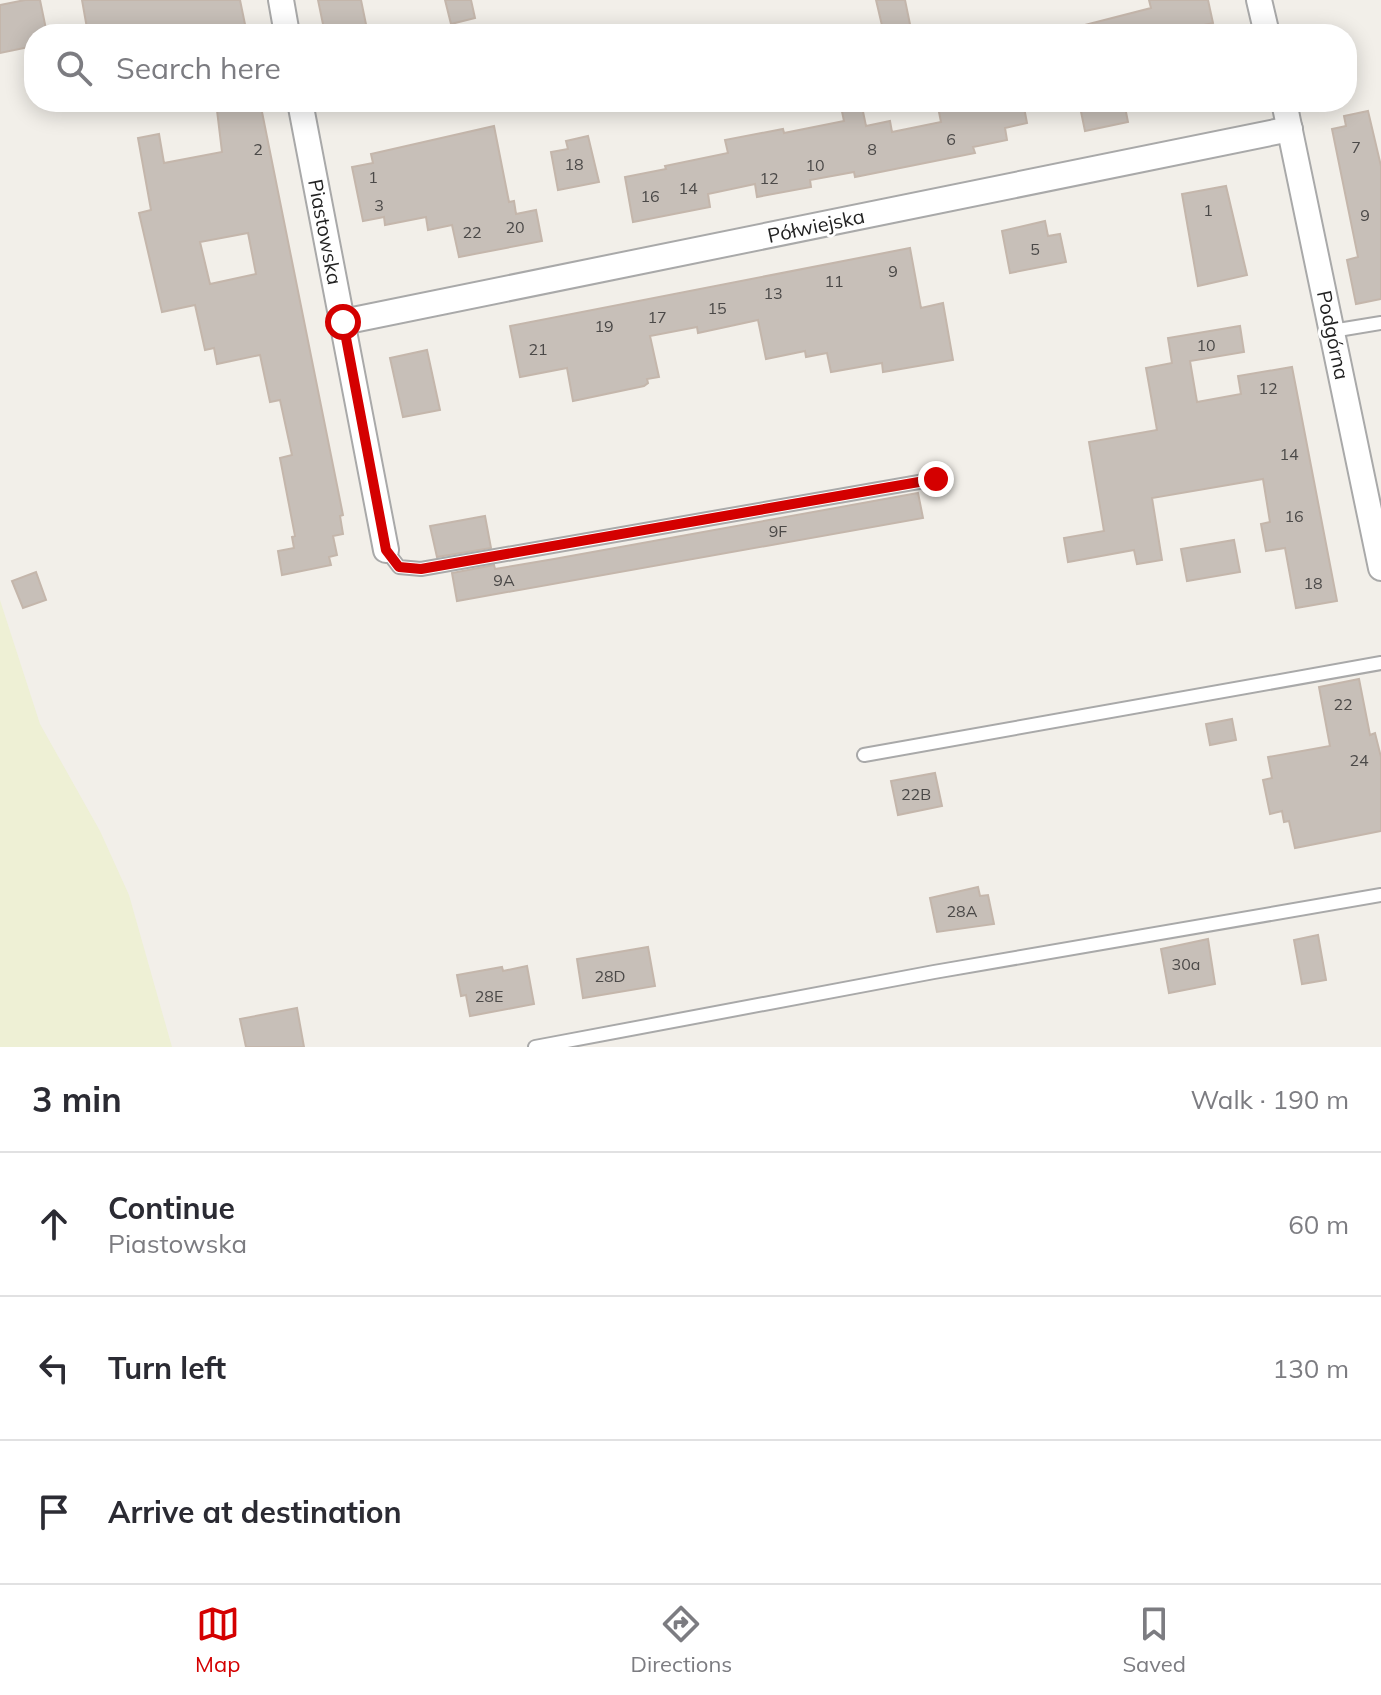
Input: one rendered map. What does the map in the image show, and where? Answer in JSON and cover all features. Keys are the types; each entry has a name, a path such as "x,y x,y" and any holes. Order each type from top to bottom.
{"street":[{"path":"281,0 285,24"},
{"path":"1259,0 1265,24"},
{"name":"Piastowska","path":"302,112 386,550"},
{"name":"Podgórna","path":"1286,112 1381,568"},
{"name":"Półwiejska","path":"343,322 1290,129"}],"lane":[{"path":"1332,331 1381,323"},
{"path":"386,550 399,567 421,569 936,479"},
{"path":"864,755 1381,663"},
{"path":"535,1047 934,972 1381,895"}],"green space":[{"path":"0,600 40,724 100,831 129,895 172,1047 0,1047"}],"building":[{"path":"40,0 45,24 24,24 24,48 0,53 0,5"},
{"path":"82,0 240,0 245,24 86,24"},
{"path":"318,0 361,0 366,24 323,24"},
{"path":"445,0 471,0 475,18 451,24"},
{"path":"876,0 905,0 910,24 882,24"},
{"path":"1149,0 1208,0 1213,23 1089,24 1151,8"},
{"path":"1368,111 1381,166 1381,299 1356,304 1347,260 1358,257 1332,129 1346,126 1344,116"},
{"path":"217,112 262,112 343,515 340,516 343,534 333,536 337,555 329,557 331,565 282,575 278,551 294,548 292,537 295,536 280,458 292,455 280,400 270,402 260,355 217,364 214,348 205,350 195,305 162,312 139,213 151,210 138,138 159,134 164,163 222,152","holes":["248,233 256,274 210,284 200,242"]},
{"path":"842,112 863,112 866,126 890,121 892,132 941,122 939,112 1025,112 1027,123 1005,128 1007,140 973,147 975,153 855,177 854,172 810,180 811,187 757,197 755,184 708,194 710,207 633,222 625,177 728,153 725,140 844,121"},
{"path":"1081,112 1126,112 1128,122 1085,131"},
{"path":"494,126 509,202 514,201 516,214 536,210 542,241 459,257 452,225 428,230 426,217 385,225 384,217 363,221 352,167 373,163 371,154"},
{"path":"588,136 599,182 558,190 551,152 568,149 566,141"},
{"path":"1226,186 1247,275 1198,286 1182,194"},
{"path":"1045,221 1048,236 1060,234 1066,262 1010,273 1002,231"},
{"path":"910,248 921,308 943,303 953,360 883,372 882,363 831,372 827,353 806,357 805,351 766,359 758,320 698,333 697,327 650,336 659,377 647,379 648,383 644,386 573,401 567,368 520,377 510,326"},
{"path":"1240,326 1244,352 1190,361 1197,402 1241,394 1238,376 1292,367 1337,601 1296,608 1285,548 1266,551 1261,524 1270,522 1263,479 1152,498 1162,560 1137,564 1134,550 1068,562 1064,538 1104,531 1089,442 1157,430 1146,368 1172,363 1168,338"},
{"path":"427,350 440,410 403,417 390,358"},
{"path":"918,493 923,518 457,601 452,573 554,559"},
{"path":"485,516 491,548 437,557 430,526"},
{"path":"1234,540 1240,572 1187,581 1181,549"},
{"path":"36,572 46,600 23,608 12,581"},
{"path":"1359,679 1370,735 1375,733 1381,757 1381,831 1295,848 1289,821 1284,822 1282,811 1270,814 1263,780 1272,778 1268,757 1330,746 1319,687"},
{"path":"1232,719 1236,740 1210,745 1206,724"},
{"path":"935,773 942,806 898,815 891,781"},
{"path":"978,887 980,896 988,895 994,924 937,932 930,898"},
{"path":"1318,935 1326,980 1302,984 1294,940"},
{"path":"1208,939 1215,984 1169,993 1161,949"},
{"path":"648,947 655,986 583,998 577,959"},
{"path":"527,966 534,1004 470,1016 466,995 461,996 457,975"},
{"path":"297,1008 304,1047 246,1047 240,1019"}],"route":[{"path":"343,322 386,550 399,567 421,569 936,479"}]}
